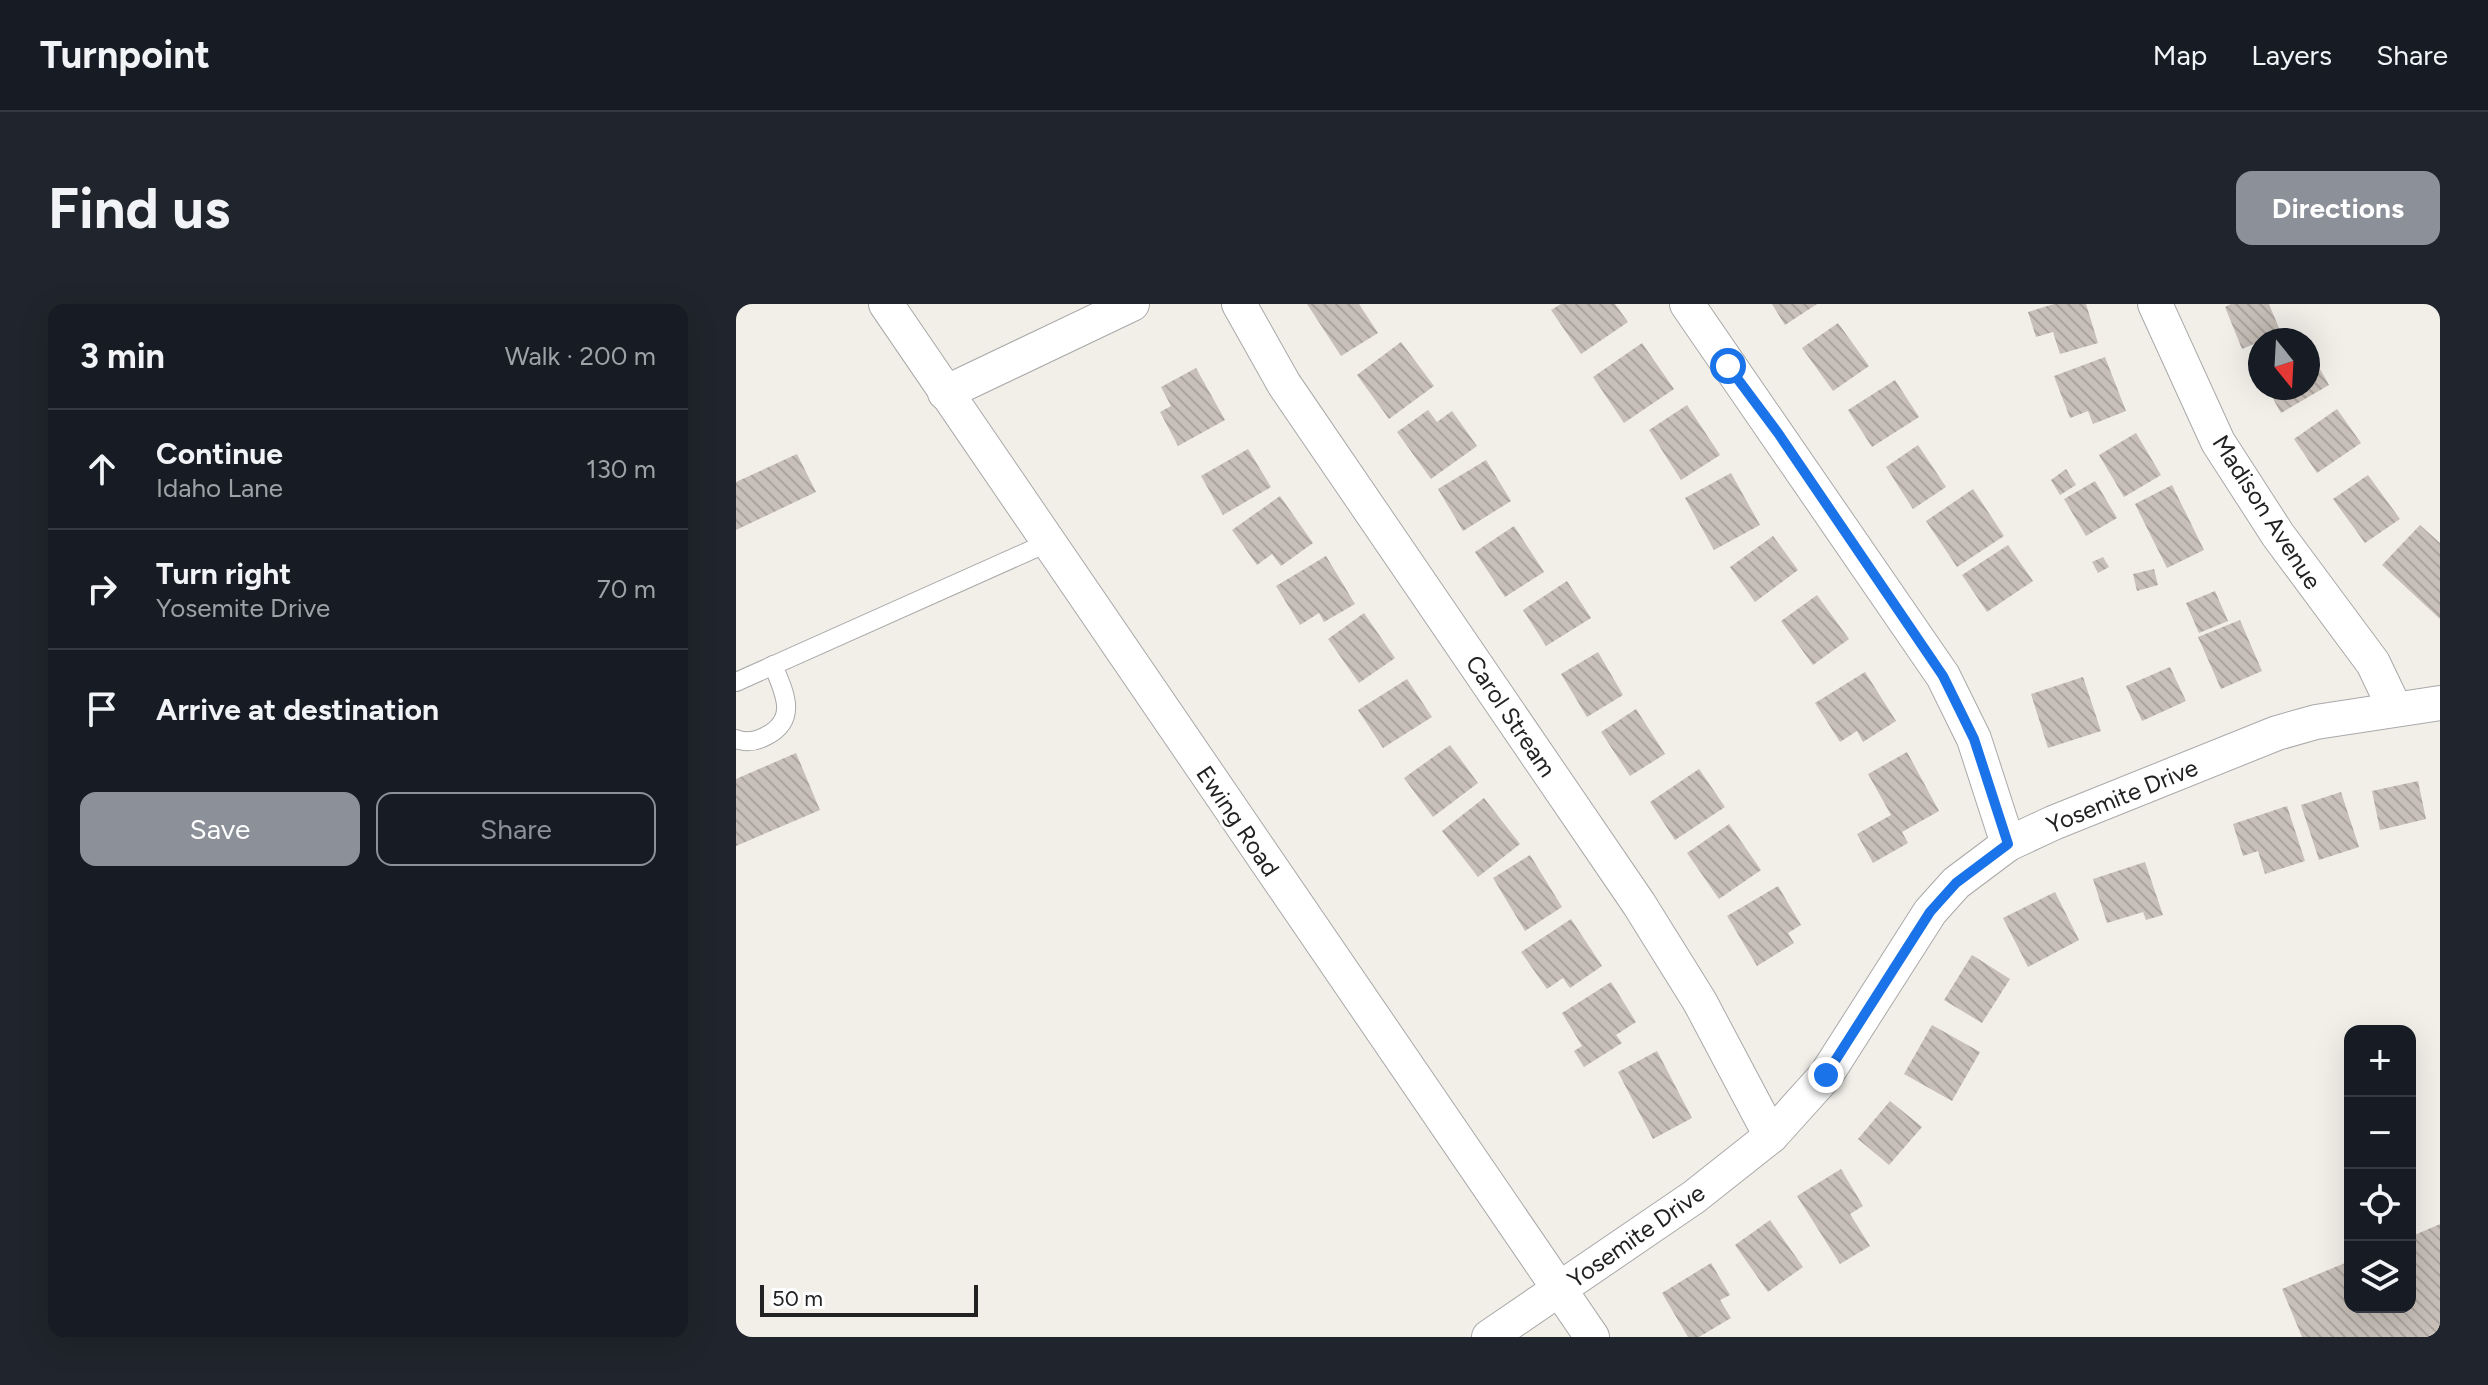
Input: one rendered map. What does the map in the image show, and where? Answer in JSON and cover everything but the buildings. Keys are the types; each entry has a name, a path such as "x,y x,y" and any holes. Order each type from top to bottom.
{"street":[{"name":"Ewing Road","path":"886,304 1592,1337"},
{"path":"945,393 1132,304"},
{"name":"Carol Stream","path":"1239,304 1284,384 1639,904 1700,1002 1771,1136"},
{"path":"1687,304 1943,676 1974,739 2008,844"},
{"name":"Madison Avenue","path":"2155,304 2218,442 2278,535 2373,663 2395,709"},
{"name":"Yosemite Drive","path":"1489,1337 1694,1197 1771,1136 1826,1075 1930,912 1956,883 2008,844 2277,733 2316,722 2440,703"}],"lane":[{"path":"736,682 1047,543"},
{"path":"736,739 760,739 778,730 787,714 787,698 773,665"}],"route":[{"path":"1728,366 1778,433 1943,676 1974,739 2008,844 1956,883 1930,912 1826,1075"}]}
